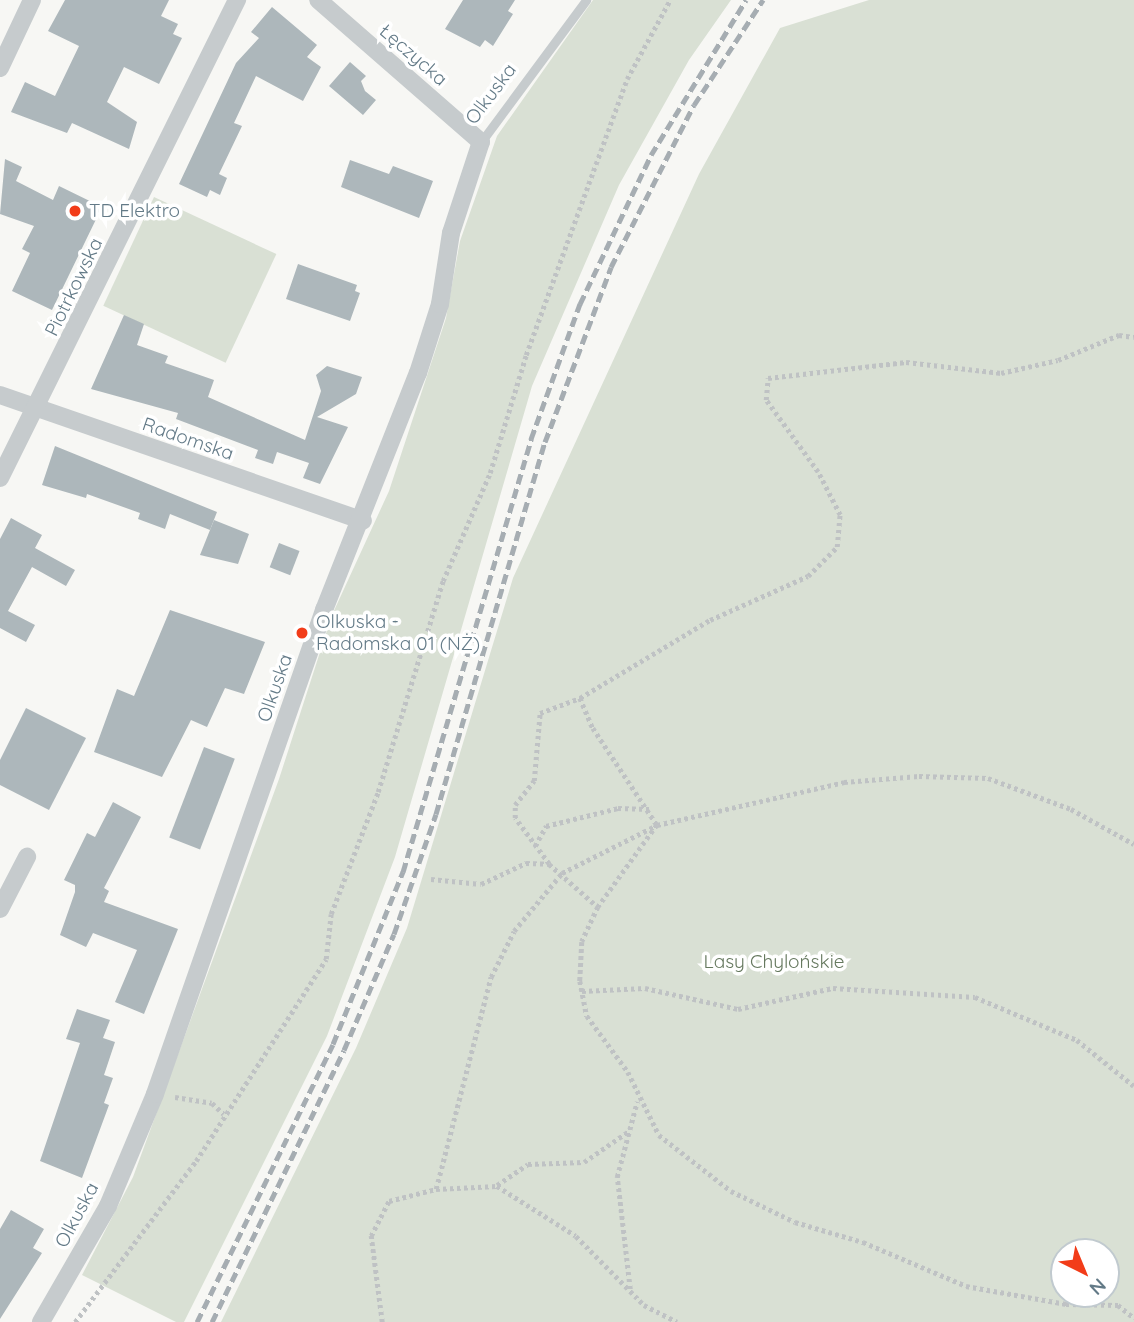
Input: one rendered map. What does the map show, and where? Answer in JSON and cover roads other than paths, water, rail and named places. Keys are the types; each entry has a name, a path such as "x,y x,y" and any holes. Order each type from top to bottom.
{"street":[{"path":"0,68 32,0"},
{"name":"Piotrkowska","path":"0,478 38,409 237,0"},
{"name":"Łęczycka","path":"318,0 481,142"},
{"name":"Olkuska","path":"41,1322 108,1206 155,1094 324,610 363,521 440,304 451,233 481,142"},
{"name":"Radomska","path":"0,395 363,521"},
{"path":"0,909 27,857"}],"lane":[{"name":"Olkuska","path":"481,142 586,0"}],"railway":[{"path":"197,1322 333,1044 403,872 531,439 580,304 651,155 746,0"},
{"path":"212,1322 344,1050 394,934 436,814 545,442 611,267 694,105 763,0"}],"place":[{"name":"TD Elektro","path":"75,211"},
{"name":"Olkuska - Radomska 01 (NŻ)","path":"302,633"}],"park label":[{"name":"Lasy Chylońskie","path":"774,962"}]}
